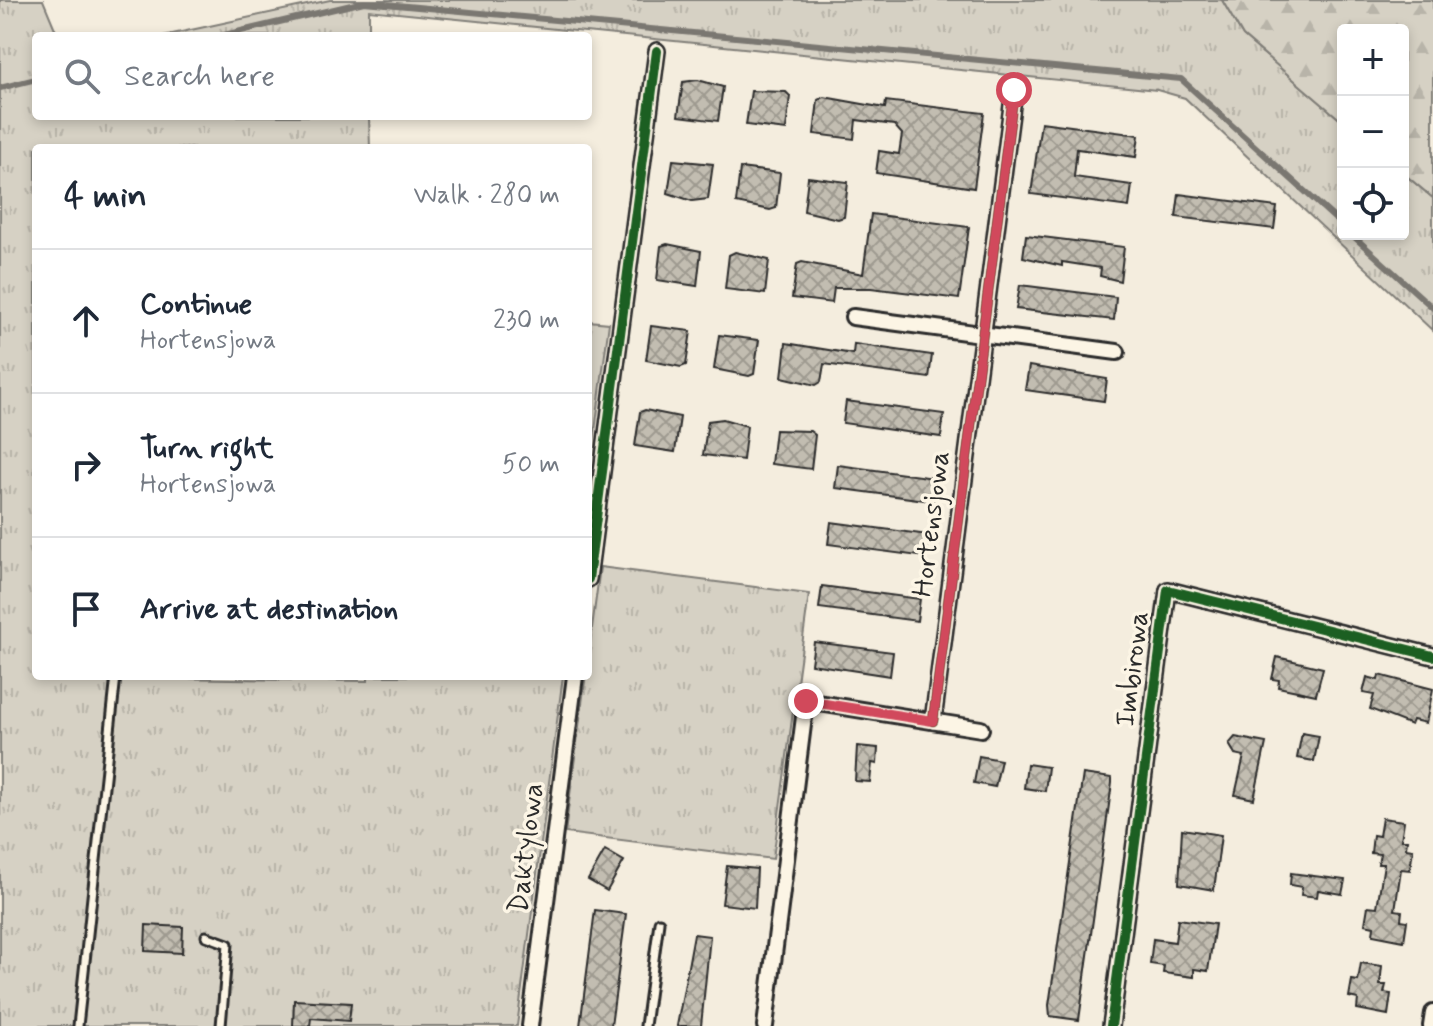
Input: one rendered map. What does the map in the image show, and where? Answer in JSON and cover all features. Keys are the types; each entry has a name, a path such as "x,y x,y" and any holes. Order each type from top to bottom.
{"street":[{"path":"592,548 657,51"},
{"name":"Hortensjowa","path":"933,721 1014,90"},
{"path":"853,317 1117,352"},
{"name":"Imbirowa","path":"1111,1026 1168,590 1433,656"},
{"name":"Daktylowa","path":"530,1026 574,680"},
{"path":"765,1026 806,701 981,729"},
{"path":"1431,1026 1433,1013"}],"lane":[{"path":"78,1026 116,680"},
{"path":"645,1026 659,922"},
{"path":"206,936 228,944 221,1026"}],"green space":[{"path":"0,0 43,0 56,32 32,32 32,120 369,120 370,144 32,144 32,680 562,680 517,1026 0,1026"},
{"path":"330,0 1222,0 1243,36 1337,117 1337,240 1409,240 1409,178 1433,198 1433,331 1185,98 1157,90 369,10 369,32 182,32"},
{"path":"1222,0 1433,0 1433,198 1409,178 1409,24 1337,24 1337,117 1243,36"},
{"path":"592,321 609,323 592,454"},
{"path":"600,567 809,594 773,859 565,833 585,680 592,680 592,628"}],"building":[{"path":"698,80 723,87 718,121 678,116 683,82"},
{"path":"751,91 786,92 790,96 786,130 746,125"},
{"path":"824,97 885,108 886,101 984,113 974,188 876,173 879,151 899,154 902,134 894,125 856,120 854,139 814,134 818,100"},
{"path":"1041,122 1139,135 1136,157 1077,149 1074,177 1132,185 1129,207 1031,194"},
{"path":"673,160 713,164 708,199 692,201 668,193"},
{"path":"740,168 780,173 776,208 770,210 736,203"},
{"path":"808,177 848,182 844,217 838,219 804,211"},
{"path":"1179,194 1277,207 1274,229 1176,217"},
{"path":"871,214 969,227 959,299 871,288 834,288 832,303 792,298 797,264 802,262 863,274"},
{"path":"1026,235 1124,247 1120,281 1100,276 1101,268 1062,262 1062,266 1023,257"},
{"path":"667,244 701,251 697,286 657,280 661,246"},
{"path":"735,252 769,260 765,294 725,289 729,255"},
{"path":"1020,285 1116,297 1114,320 1016,309"},
{"path":"651,326 691,331 686,365 681,367 646,360"},
{"path":"719,335 759,340 754,374 749,376 714,369"},
{"path":"786,343 853,354 854,344 932,355 929,378 824,364 821,382 816,385 782,377"},
{"path":"1029,366 1107,379 1104,401 1025,390"},
{"path":"846,401 944,414 941,437 843,423"},
{"path":"645,410 680,417 675,452 635,446 640,412"},
{"path":"723,419 747,426 743,460 703,455 708,421"},
{"path":"775,430 810,431 815,435 811,469 771,464"},
{"path":"838,465 935,478 933,501 835,488"},
{"path":"831,522 929,535 926,557 828,544"},
{"path":"822,586 920,599 917,621 819,608"},
{"path":"814,642 893,652 890,676 811,664"},
{"path":"1277,657 1323,668 1316,695 1278,687 1279,680 1272,679"},
{"path":"1379,675 1433,689 1426,723 1413,720 1411,725 1370,709 1374,695 1363,693 1367,677 1378,680"},
{"path":"1302,733 1319,736 1314,761 1297,758"},
{"path":"1235,737 1266,743 1254,799 1235,795 1244,756 1235,754 1229,744"},
{"path":"857,746 878,748 877,764 872,763 870,782 855,781"},
{"path":"979,756 1001,760 995,787 974,783"},
{"path":"1027,764 1048,767 1045,791 1024,788"},
{"path":"1083,774 1112,778 1112,783 1079,1020 1050,1016 1049,1005"},
{"path":"1382,818 1404,821 1401,840 1407,840 1406,848 1413,849 1410,870 1401,869 1395,910 1402,911 1401,920 1407,921 1404,941 1373,935 1374,926 1365,924 1368,906 1377,907 1384,864 1378,864 1380,854 1371,853 1373,835 1379,836"},
{"path":"1182,829 1221,835 1214,890 1179,884"},
{"path":"605,850 624,861 607,891 588,880"},
{"path":"727,866 757,869 755,908 722,904"},
{"path":"1291,873 1345,880 1342,894 1318,890 1317,897 1301,895 1302,887 1290,885"},
{"path":"595,910 626,914 611,1026 580,1026"},
{"path":"1178,919 1215,924 1208,971 1194,969 1194,977 1163,973 1164,966 1150,964 1153,939 1175,942"},
{"path":"146,925 183,927 182,953 145,951"},
{"path":"694,934 710,936 701,1026 677,1026"},
{"path":"1361,963 1382,966 1380,985 1386,985 1384,993 1391,994 1388,1015 1357,1009 1358,999 1349,997 1352,980 1358,981"},
{"path":"294,1000 351,1003 349,1021 311,1018 310,1026 293,1026"}],"waterway":[{"path":"237,32 364,2 1181,79 1337,221"},
{"path":"0,88 32,80"},
{"path":"1358,240 1433,308"}],"cycle path":[{"path":"592,548 657,51"},
{"path":"933,721 1014,90"},
{"path":"1111,1026 1168,590 1433,656"}],"route":[{"path":"806,701 933,721 1014,90"}]}
